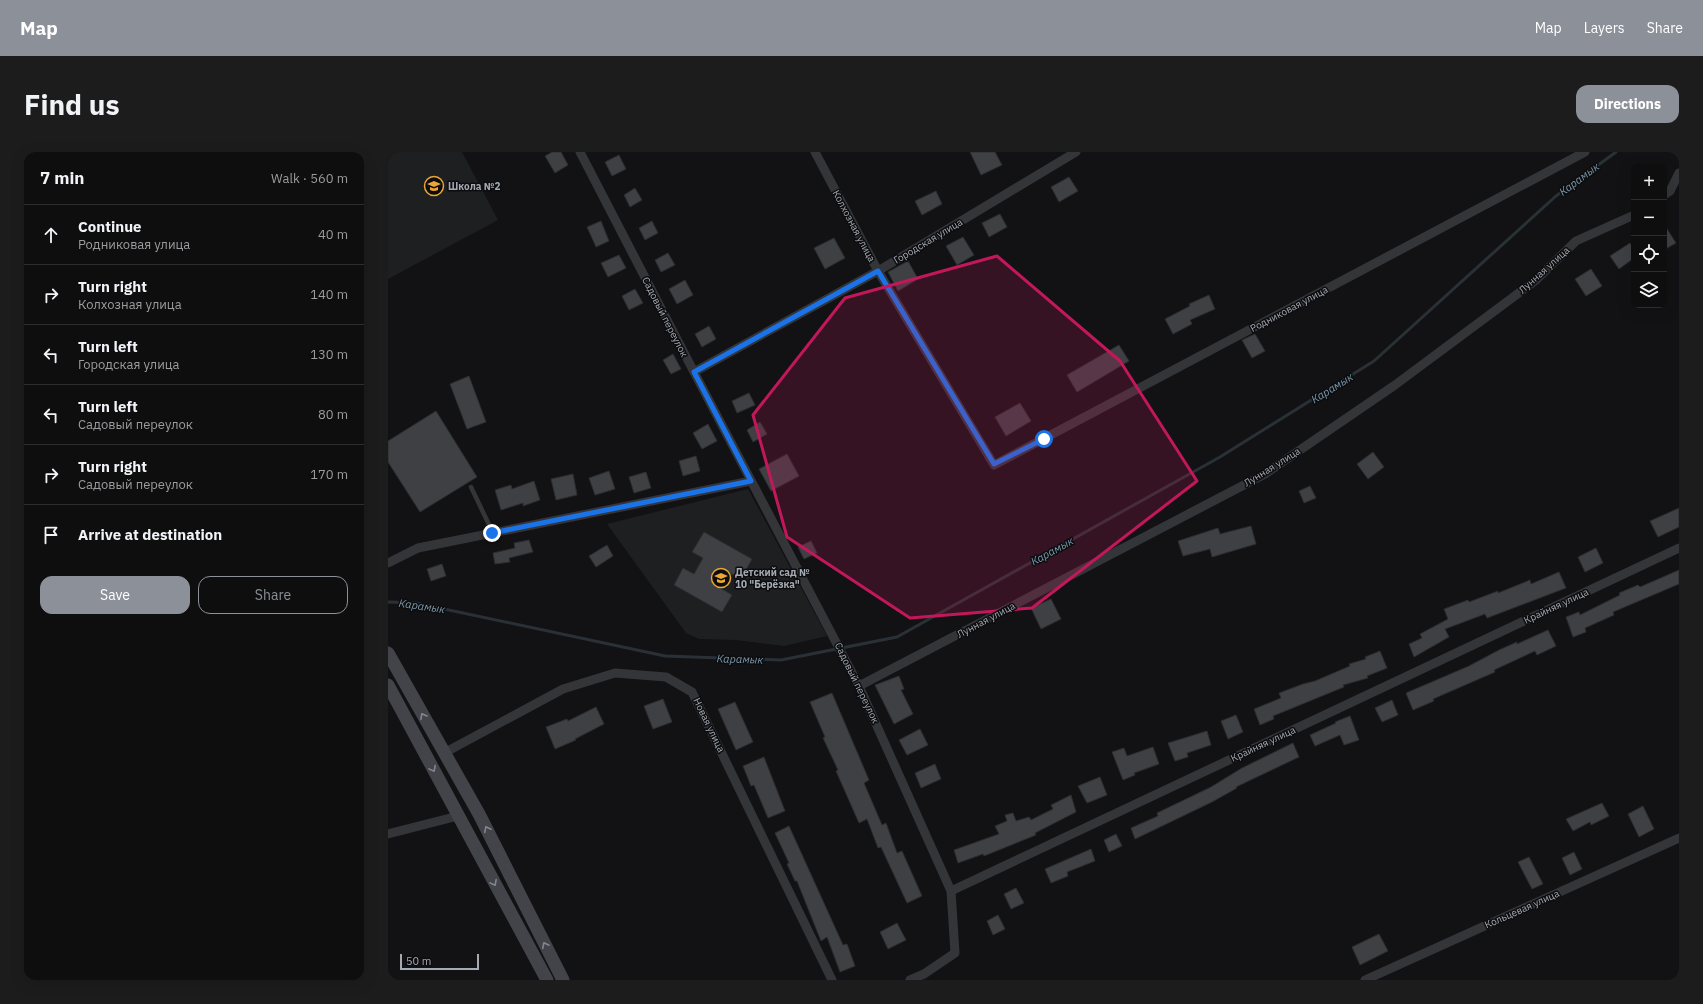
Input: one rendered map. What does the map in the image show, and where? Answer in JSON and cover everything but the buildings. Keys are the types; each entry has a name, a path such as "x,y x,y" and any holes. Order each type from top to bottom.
{"street":[{"name":"Садовый переулок","path":"580,152 751,481 860,686 951,891"},
{"name":"Колхозная улица","path":"814,152 878,271 994,464"},
{"name":"Городская улица","path":"694,372 878,271 1076,152"},
{"name":"Родниковая улица","path":"994,464 1585,152"},
{"path":"1667,193 1670,191 1679,173"},
{"name":"Лунная улица","path":"860,686 1265,474 1395,385 1528,286 1576,241 1631,216"},
{"path":"388,563 418,548 751,481"},
{"name":"Крайняя улица","path":"951,891 1679,548"},
{"path":"388,653 479,814 563,980"},
{"name":"Новая улица","path":"444,753 563,689 615,673 666,677 692,692 832,980"},
{"path":"388,685 546,980"},
{"path":"388,834 458,816"},
{"name":"Кольцевая улица","path":"1365,980 1679,838"},
{"path":"910,980 924,974 955,953 951,891"}],"lane":[{"path":"471,487 492,533"}],"highlighted area":[{"path":"997,256 1120,361 1197,481 1032,608 910,618 787,537 753,415 845,298"}],"shaded area":[{"name":"Школа №2","path":"388,152 462,152 498,220 388,279"},
{"name":"Детский сад № 10 \"Берёзка\"","path":"748,489 827,636 784,646 736,640 699,639 686,633 607,524"}],"waterway":[{"name":"Карамык","path":"388,602 416,603 665,656 781,660 897,637 1220,457 1374,361 1556,196 1616,152"}],"place":[{"name":"Школа №2","path":"434,186"},
{"name":"Детский сад № 10 \"Берёзка\"","path":"721,578"}],"route":[{"path":"492,533 751,481 694,372 878,271 994,464 1044,439"}]}
